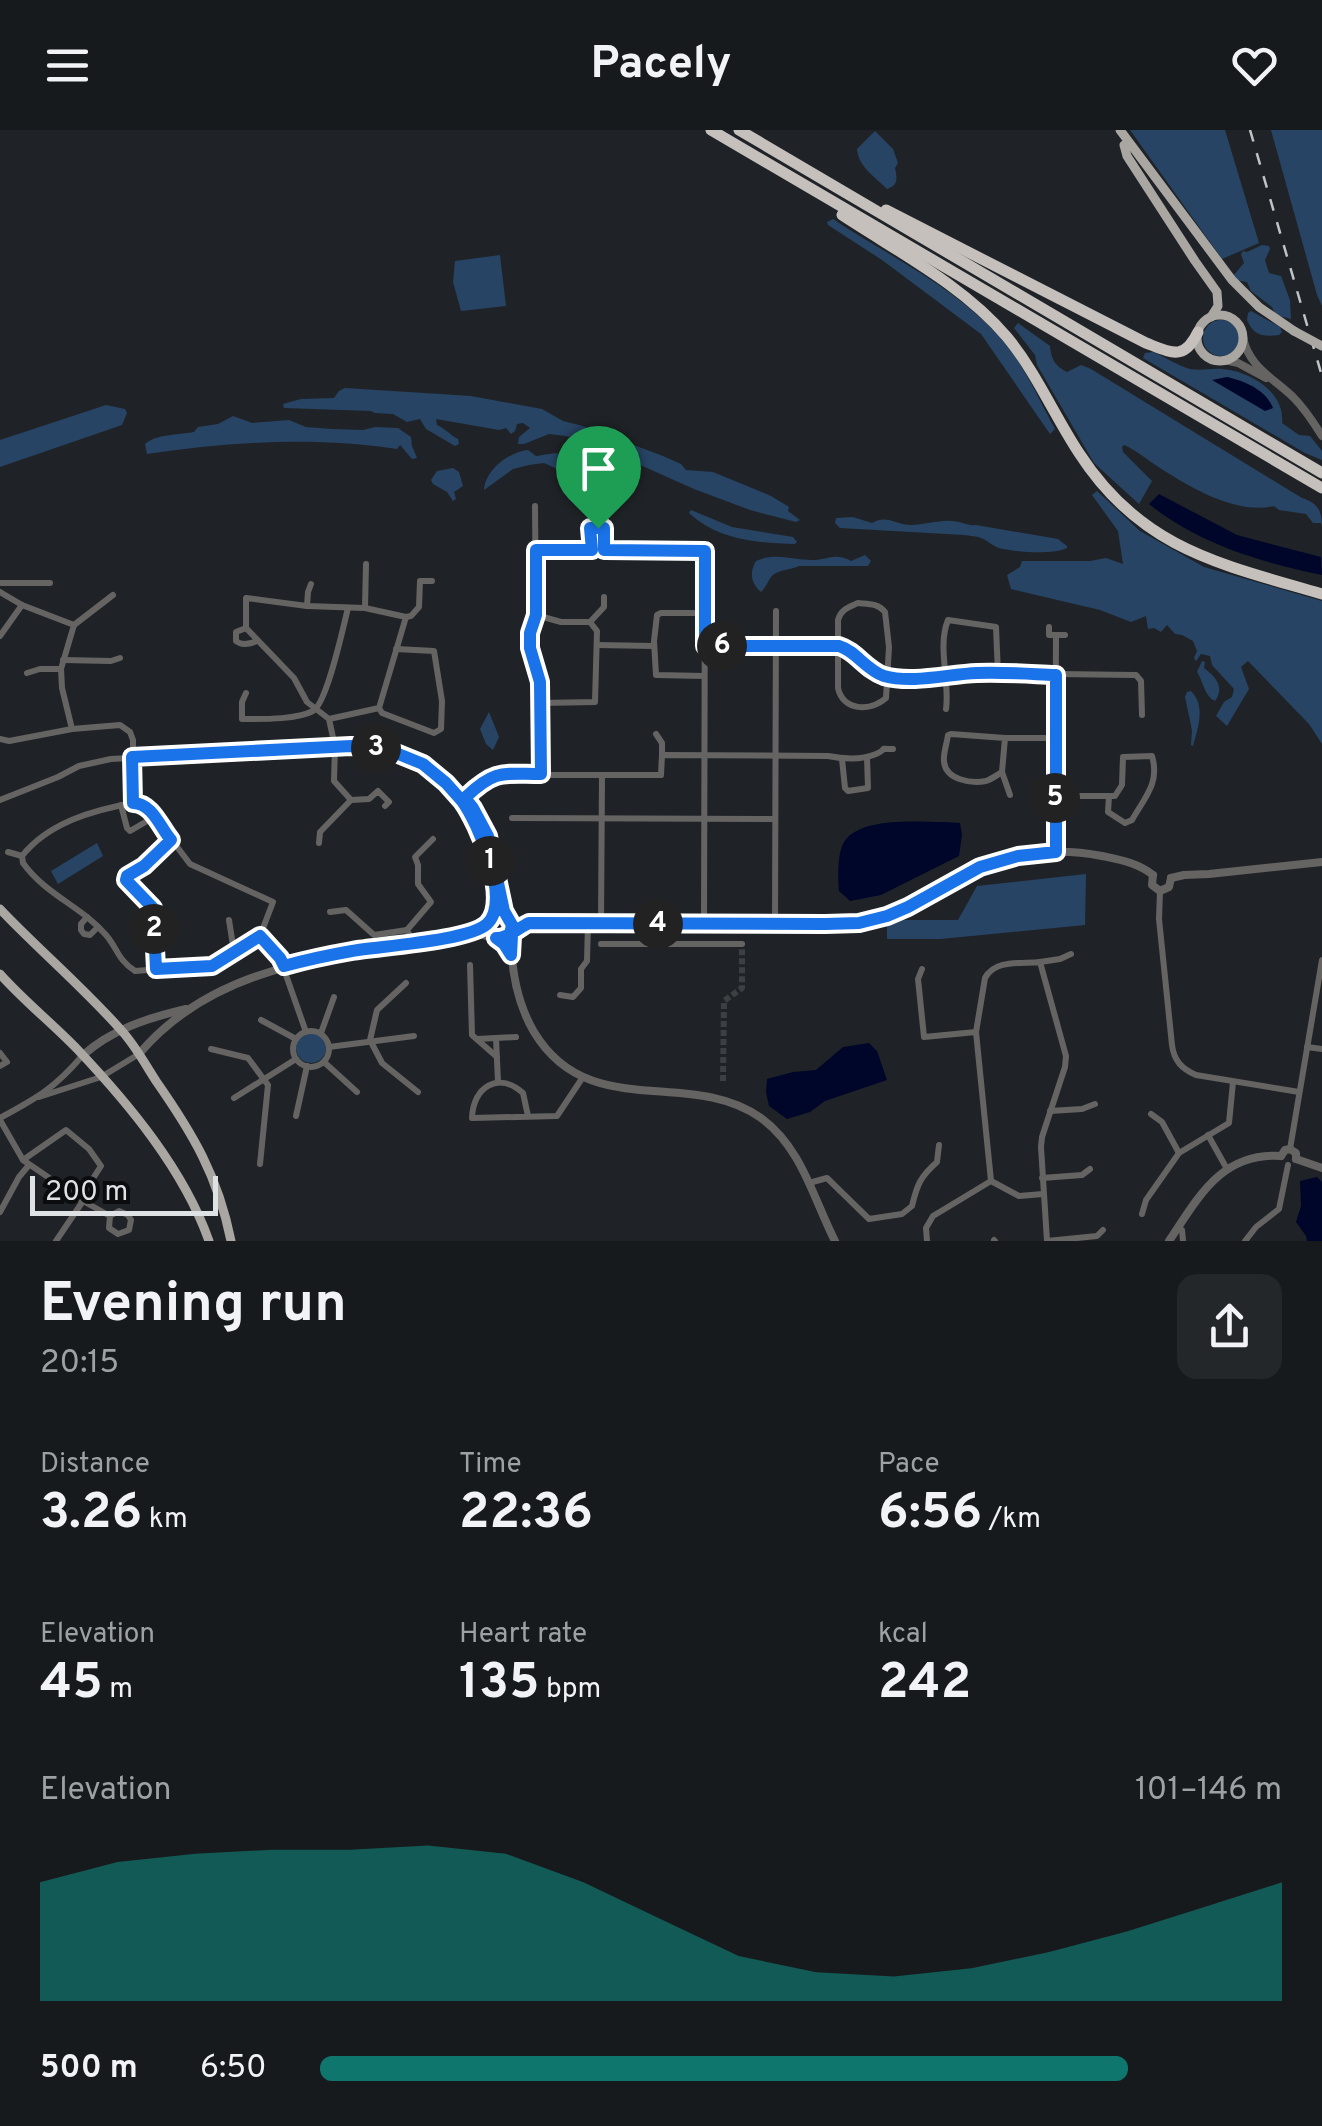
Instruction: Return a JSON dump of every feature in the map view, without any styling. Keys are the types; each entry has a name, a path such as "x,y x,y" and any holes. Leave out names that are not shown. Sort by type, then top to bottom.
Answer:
{"highway":[{"path":"711,130 1322,488"},
{"path":"738,130 1322,473"},
{"path":"825,198 834,210 944,282 987,316 1022,356 1093,474 1147,526 1215,563 1322,594"},
{"path":"862,203 876,204 1146,343 1182,352 1198,332"}],"main road":[{"path":"1117,130 1127,156 1217,292 1218,306 1211,317"},
{"path":"1117,130 1244,294 1275,319 1322,346"},
{"path":"1124,145 1205,244"},
{"path":"1211,317 1233,319 1242,332 1242,346 1225,360 1216,360 1198,346 1198,332 1211,317"},
{"path":"0,910 120,1028 139,1054 200,1150 231,1241"},
{"path":"0,974 82,1056 163,1153 209,1241"}],"street":[{"path":"1242,337 1252,362 1299,403 1322,436"},
{"path":"1225,360 1279,384"},
{"path":"535,506 536,615 530,648 540,682 541,774"},
{"path":"598,509 598,528"},
{"path":"592,550 590,528 604,528 604,550"},
{"path":"536,550 705,551 704,924"},
{"path":"365,608 366,564"},
{"path":"246,598 365,608 406,617 418,607 420,581 432,581"},
{"path":"0,583 50,582"},
{"path":"12,583 4,594 74,625"},
{"path":"307,606 312,584"},
{"path":"246,586 246,628 294,678 307,702 329,720 335,746 334,781 351,800"},
{"path":"72,729 62,688 62,664 74,625 113,595"},
{"path":"536,615 562,622 590,622 604,607 604,597"},
{"path":"858,603 881,607 885,612 890,647 888,677 886,698 879,704 851,706 840,696 838,620 845,608 858,603"},
{"path":"0,636 22,605"},
{"path":"246,693 242,718 281,718 317,710 348,608"},
{"path":"775,924 776,611"},
{"path":"705,613 657,616 654,646 656,676 705,676"},
{"path":"396,648 434,652 442,701 441,728 434,733 382,713 379,708 396,648 406,617"},
{"path":"946,709 945,624 951,619 996,627 998,674"},
{"path":"541,703 595,702 597,632 590,622"},
{"path":"1049,626 1048,635 1060,635 1056,675 1056,852"},
{"path":"246,628 236,632 236,642 250,644 257,640"},
{"path":"597,646 654,646"},
{"path":"705,646 839,646 888,677 978,673 1136,675 1142,681 1142,716"},
{"path":"27,673 62,664 120,658"},
{"path":"329,720 379,708"},
{"path":"0,739 9,741 120,724 132,736 133,803"},
{"path":"464,800 485,779 496,776 662,775 662,743 656,734"},
{"path":"1002,770 985,782 953,777 944,760 948,736 1055,738"},
{"path":"1005,738 1002,770 1010,795"},
{"path":"0,800 79,766 132,757 335,746 380,748 423,764 473,808 488,836 512,925 511,955 522,1004 532,1027 553,1056 583,1077 614,1088 711,1097 760,1118 794,1153 835,1241"},
{"path":"662,756 842,758 893,748"},
{"path":"842,758 848,790 868,788 866,756"},
{"path":"1055,796 1109,796 1115,796 1122,785 1124,757 1152,756 1154,782 1132,820 1125,823 1108,812 1109,796"},
{"path":"601,924 602,775"},
{"path":"318,843 320,832 351,800 369,799 378,790 390,802 385,806"},
{"path":"464,800 488,856 495,892 489,930 511,955"},
{"path":"141,803 190,864 273,902 260,936 212,966 131,969 115,952 109,938 74,905 57,898 26,868 22,856 47,833 74,819 141,803"},
{"path":"121,806 130,831 154,817"},
{"path":"512,818 775,819"},
{"path":"330,912 346,910 374,935 408,930 431,902 418,884 415,860 432,839"},
{"path":"156,969 153,908 126,880 171,840"},
{"path":"8,852 22,856"},
{"path":"110,1216 26,1163 0,1119 40,1097 97,1043 120,1028 190,1008 284,966 470,932 500,914 529,923 842,924 872,920 908,907 980,867 1018,856 1056,852 1094,854 1162,874 1208,874 1322,862"},
{"path":"1160,891 1168,888 1162,874"},
{"path":"1160,891 1152,885 1162,874"},
{"path":"1160,891 1159,919 1174,1055 1181,1066 1196,1076 1300,1092"},
{"path":"87,917 81,924 84,934 90,935 98,928"},
{"path":"228,920 234,952"},
{"path":"470,932 504,938 529,923"},
{"path":"560,995 574,997 581,988 581,969 588,961 588,923"},
{"path":"601,944 742,945 742,924"},
{"path":"408,930 413,942"},
{"path":"260,936 284,966 306,1032"},
{"path":"991,1181 976,1032 985,978 997,966 1060,960 1072,954"},
{"path":"1290,1149 1322,960"},
{"path":"1040,962 1066,1056 1042,1138 1047,1241 1097,1236 1102,1230"},
{"path":"470,965 474,1037 497,1058"},
{"path":"922,968 918,979 924,1037 976,1032"},
{"path":"406,983 377,1010 370,1040 382,1063 418,1092"},
{"path":"321,1033 334,998"},
{"path":"40,1097 101,1077 139,1054 160,1031 190,1008"},
{"path":"261,1020 296,1039"},
{"path":"306,1032 321,1033 329,1047 324,1062 307,1066 296,1059 296,1039 306,1032"},
{"path":"329,1047 414,1036"},
{"path":"474,1037 516,1038"},
{"path":"496,1038 498,1082"},
{"path":"1308,1047 1322,1049"},
{"path":"211,1049 248,1058 268,1085 260,1164"},
{"path":"0,1054 7,1062 0,1066"},
{"path":"234,1098 296,1059"},
{"path":"324,1062 357,1092"},
{"path":"296,1116 307,1066"},
{"path":"528,1116 523,1093 515,1086 498,1082 476,1098 472,1118 557,1116 583,1077"},
{"path":"1142,1214 1146,1200 1179,1153 1229,1124 1233,1082"},
{"path":"1050,1111 1095,1104"},
{"path":"1150,1114 1162,1122 1179,1153"},
{"path":"0,1212 26,1163 66,1130 89,1149 101,1166 56,1241"},
{"path":"1208,1135 1227,1169"},
{"path":"809,1182 826,1178 868,1219 902,1214 912,1206 916,1186 937,1162 939,1145"},
{"path":"1170,1241 1206,1187 1227,1169 1248,1160 1281,1156 1290,1149"},
{"path":"1245,1241 1279,1209 1296,1153 1290,1149"},
{"path":"1281,1156 1282,1161 1322,1168"},
{"path":"1042,1178 1082,1176 1090,1169"},
{"path":"991,1181 1019,1196 1043,1194"},
{"path":"926,1241 926,1228 933,1216 991,1181"},
{"path":"1178,1228 1182,1230 1183,1241"}],"shaded area":[{"path":"1130,130 1225,130 1259,243 1222,259"},
{"path":"1271,130 1322,130 1322,306 1317,295"},
{"path":"875,131 893,149 898,163 895,183 887,189 858,155 857,149"},
{"path":"833,219 923,274 986,323 1019,362 1055,429 1050,434 981,334 828,225"},
{"path":"1262,245 1270,249 1265,260 1269,273 1281,276 1290,300 1291,319 1276,315 1247,282 1233,276 1244,263 1243,251"},
{"path":"500,255 506,306 461,311 453,282 455,261"},
{"path":"1251,311 1280,327 1282,332 1268,336 1256,332 1247,320"},
{"path":"1221,320 1234,325 1239,338 1234,351 1221,356 1208,351 1203,338 1208,325"},
{"path":"1018,323 1050,346 1054,362 1063,370 1081,365 1091,369 1312,502 1320,512 1322,527 1306,514 1274,506 1244,506 1213,497 1124,445 1123,452 1152,481 1139,504 1094,463 1037,365 1035,355 1014,328"},
{"path":"1153,352 1190,369 1223,369 1255,379 1278,402 1282,423 1299,435 1310,436 1322,451 1322,460 1143,358 1145,353"},
{"path":"1227,377 1254,387 1273,408 1265,411 1212,380"},
{"path":"345,388 471,396 542,409 563,421 663,456 686,470 713,472 771,496 789,507 788,511 800,520 750,510 566,436 549,434 518,444 519,437 530,428 523,423 517,424 511,434 506,428 436,419 437,425 458,439 455,446 426,429 420,419 407,422 393,414 371,411 284,408 283,404 301,399 334,398"},
{"path":"106,405 125,409 122,425 0,467 0,440"},
{"path":"233,416 252,423 289,420 306,427 332,429 398,428 411,437 417,458 412,459 400,445 397,449 303,442 209,446 147,454 145,444 155,438 194,432 198,427 218,424"},
{"path":"528,450 536,456 556,453 606,474 604,479 575,470 566,473 544,463 513,469 484,490 488,476 499,464"},
{"path":"453,468 459,472 463,486 454,492 453,501 431,480 437,471"},
{"path":"1097,491 1140,531 1204,567 1322,601 1322,744 1309,724 1248,661 1241,667 1249,689 1227,726 1216,716 1234,689 1212,665 1210,656 1201,654 1196,661 1193,641 1175,634 1167,625 1161,632 1148,629 1146,616 1131,622 1100,610 1011,589 1007,575 1020,567 1022,561 1106,558 1123,564 1118,531 1092,495"},
{"path":"1159,494 1237,535 1321,557 1322,575 1209,541 1149,504"},
{"path":"691,510 732,527 793,537 797,542 767,543 739,538 700,522 689,513"},
{"path":"853,517 872,523 887,520 911,525 955,521 1058,539 1067,548 1018,551 1000,548 975,536 840,528 835,523 836,518"},
{"path":"865,555 871,561 868,566 799,566 779,572 761,592 752,578 756,561 763,558 836,557 851,561"},
{"path":"1202,661 1218,683 1215,701 1197,672"},
{"path":"1191,691 1200,710 1193,746 1185,697"},
{"path":"489,712 499,737 493,750 480,729"},
{"path":"891,822 960,823 959,856 881,895 850,901 839,891 840,853 852,834"},
{"path":"97,843 103,856 58,884 51,871"},
{"path":"1086,874 1085,925 940,939 887,939 887,920 958,920 977,886"},
{"path":"311,1033 321,1038 326,1048 321,1058 311,1063 301,1058 296,1048 301,1038"},
{"path":"869,1043 877,1051 887,1080 787,1119 769,1106 767,1079 816,1070 843,1047"},
{"path":"1317,1177 1322,1182 1322,1241 1307,1241 1296,1222 1301,1206 1300,1181"}],"tunnel":[{"path":"723,1081 724,1001 742,988 742,947"}],"railway":[{"path":"1250,130 1322,376"}],"route":[{"path":"598,528 590,528 592,550 536,550 536,615 530,648 540,682 541,774 485,779 467,796 465,798 462,801 482,836 493,878 495,898 489,922 458,936 352,951 284,966 260,936 212,966 156,969 153,908 126,880 171,840 147,807 133,803 132,757 351,746 388,750 423,764 462,801 465,798 488,836 504,911 512,925 512,930 510,934 511,955 496,938 504,938 510,933 516,931 521,926 529,923 859,923 908,907 980,867 1007,858 1056,852 1056,675 888,677 839,646 705,646 705,551 604,550 604,528 598,528"}]}
